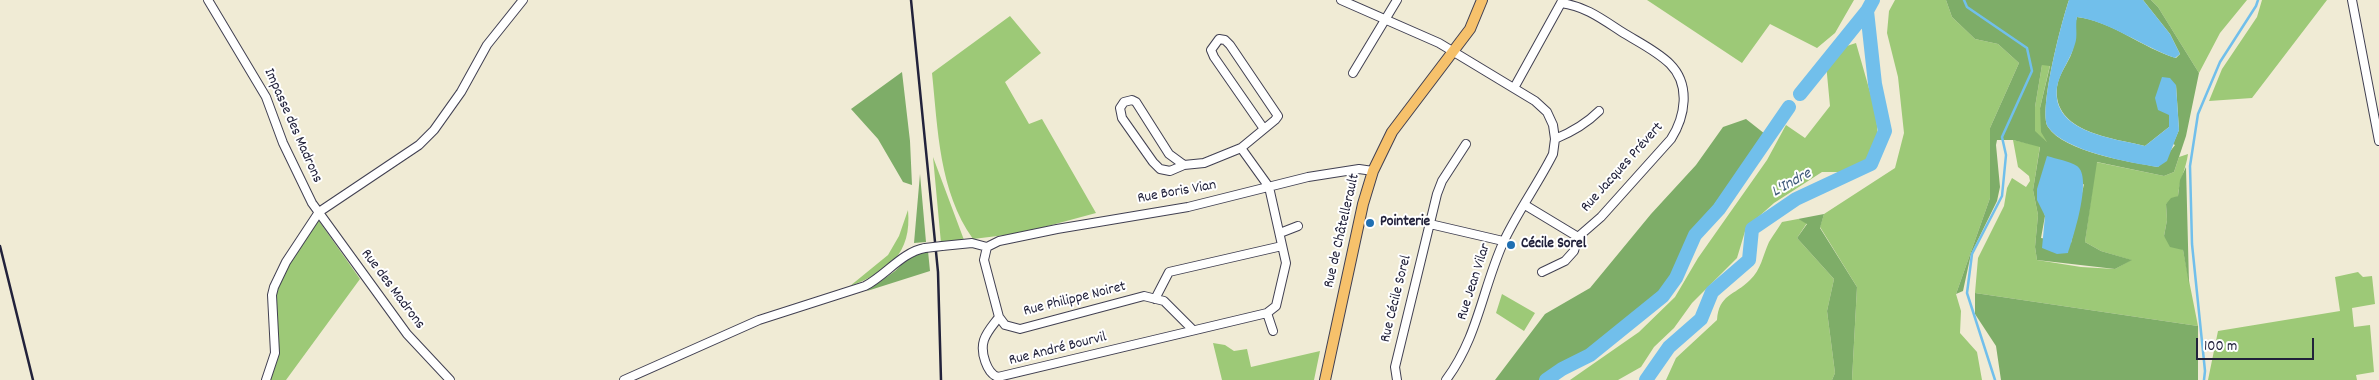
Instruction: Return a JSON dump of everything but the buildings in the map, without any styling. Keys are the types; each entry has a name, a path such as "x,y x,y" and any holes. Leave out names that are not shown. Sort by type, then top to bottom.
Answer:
{"main road":[{"name":"Rue de Châtellerault","path":"1325,380 1361,209 1373,171 1392,132 1470,29 1482,0"}],"street":[{"name":"Impasse des Madrons","path":"208,0 258,81 303,185 318,212"},
{"path":"266,380 275,353 272,295 274,287 286,262 318,212 419,145 434,130 452,106 488,45 523,0"},
{"path":"1342,0 1454,52 1535,101 1546,112 1555,139 1591,120 1599,111"},
{"path":"1353,73 1397,0"},
{"path":"2352,0 2379,141"},
{"name":"Rue Jacques Prévert","path":"1514,88 1560,2 1585,8 1661,57 1671,65 1678,76 1683,99 1684,112 1679,126 1670,139 1601,217 1578,236 1574,252 1565,261 1542,272"},
{"path":"1184,165 1170,154 1136,102 1132,100 1124,102 1120,108 1122,118 1153,162 1160,169 1170,171 1184,165 1204,163 1241,148 1264,129 1278,116 1230,45 1225,40 1219,39 1211,50 1214,57 1264,129"},
{"name":"Rue Jean Vilar","path":"1446,380 1457,366 1475,328 1504,241 1553,154 1555,139"},
{"name":"Rue Cécile Sorel","path":"1398,380 1395,367 1442,181 1466,144"},
{"path":"1241,148 1268,187 1286,263 1276,306 1268,313 1272,330"},
{"name":"Rue Boris Vian","path":"986,246 1000,241 1057,229 1188,207 1268,187 1359,168 1373,171"},
{"path":"1525,205 1578,236"},
{"name":"Rue des Madrons","path":"318,212 407,334 450,380"},
{"path":"1430,224 1504,241"},
{"path":"1280,233 1298,226"},
{"path":"624,380 759,320 865,286 878,280 911,252 925,248 972,243 986,246 984,260 999,317"},
{"path":"1193,330 1164,301 1155,299 1169,272 1282,246"},
{"name":"Rue Philippe Noiret","path":"999,317 1006,325 1020,329 1144,296 1155,299"},
{"name":"Rue André Bourvil","path":"999,317 987,333 982,346 989,371 992,376 998,377 1268,313"}],"green space":[{"path":"1647,0 1854,0 1835,33 1817,48 1770,24 1742,63"},
{"path":"1895,0 1946,0 1952,17 1975,39 1998,44 2019,63 1990,128 1990,198 1956,294 1961,311 1960,333 1977,352 1982,380 1852,380 1857,287 1820,227 1824,214 1895,168 1904,133 1898,77 1887,33 1889,11"},
{"path":"1946,0 2069,0 2061,26 2048,85 2046,118 2048,127 2056,136 2082,149 2115,159 2158,167 2175,145 2173,144 2179,130 2176,85 2169,115 2169,127 2145,146 2102,136 2074,124 2064,114 2058,102 2057,87 2072,52 2077,17 2090,19 2115,29 2163,54 2176,58 2180,54 2170,34 2143,0 2151,0 2158,7 2199,73 2186,136 2174,172 2164,176 2097,162 2085,242 2101,251 2132,260 2115,269 2037,260 2035,247 2038,215 2033,190 2040,147 2013,140 1997,140 2000,187 1997,201 1971,254 1963,291 1956,294 1990,198 1990,128 2019,63 1998,44 1975,39 1952,17","holes":["2042,65 2050,66 2040,108 2041,132 2047,142 2035,131 2035,107","2084,184 2071,243 2041,238 2045,216 2043,208"]},
{"path":"2151,0 2247,0 2220,33 2199,73 2158,7"},
{"path":"2262,0 2327,0 2252,98 2209,101 2222,69 2257,17"},
{"path":"1010,16 1041,53 1005,82 1029,124 1042,119 1096,213 1022,233 973,239 953,201 947,180 939,138 932,73"},
{"path":"1856,43 1876,113 1878,138 1868,159 1840,172 1822,172 1774,203 1746,228 1737,258 1692,303 1674,328 1654,347 1641,367 1618,380 1570,380 1639,332 1675,297 1698,258 1767,160 1786,125 1805,138 1830,106 1825,53"},
{"path":"2042,65 2050,65 2040,108 2048,143 2035,132 2035,107"},
{"path":"902,72 910,141 912,185 903,182 878,139 851,109"},
{"path":"1746,119 1765,134 1693,234 1672,276 1660,292 1633,316 1578,356 1540,380 1495,380 1545,314 1590,288 1651,214 1696,165 1723,127"},
{"path":"2013,140 2040,146 2033,190 2038,215 2035,247 2037,260 2081,267 2115,269 2131,260 2101,251 2085,242 2096,162 2164,176 2174,172 2179,157 2188,154 2178,196 2166,204 2167,220 2164,236 2183,250 2198,326 1975,293 1978,258 2004,206 2007,188 2012,178 2026,187 2030,181 2029,176 2018,167"},
{"path":"933,157 964,240 941,243"},
{"path":"2186,167 2189,284 2183,250 2170,247 2164,236 2167,220 2166,204 2171,198 2178,196 2180,180"},
{"path":"920,174 926,242 914,243"},
{"path":"908,210 906,238 895,259 876,274 850,286 888,255 899,236"},
{"path":"1824,214 1820,228 1857,287 1852,380 1832,380 1835,373 1827,311 1834,279 1797,238 1807,224 1798,219"},
{"path":"1798,219 1807,223 1797,238 1834,279 1827,311 1835,373 1832,380 1666,380 1676,358 1717,320 1718,311 1724,300 1754,276 1769,242 1782,222"},
{"path":"319,221 360,279 286,380 269,380 276,359 275,304 281,274 314,222"},
{"path":"928,251 930,271 867,291 895,271 910,256"},
{"path":"2358,272 2363,277 2372,276 2375,304 2352,308 2354,327 2370,325 2374,372 2356,375 2357,380 2208,380 2218,331 2340,311 2335,277"},
{"path":"1975,293 2198,326 2198,380 2001,380 1996,346 1975,314"},
{"path":"1502,294 1535,313 1524,331 1496,313"},
{"path":"1213,343 1225,345 1234,351 1247,349 1251,367 1320,351 1314,380 1222,380"}],"water":[{"path":"2069,0 2143,0 2170,34 2180,54 2175,58 2113,29 2089,19 2077,17 2075,44 2057,87 2058,102 2064,115 2074,124 2102,136 2145,146 2169,127 2169,115 2158,110 2155,98 2162,77 2170,78 2176,85 2179,130 2167,161 2158,167 2116,159 2083,149 2068,143 2048,127 2046,103 2048,85 2061,26"},
{"path":"2047,156 2074,164 2081,172 2083,194 2068,253 2057,254 2042,248 2045,216 2037,200 2037,189"}],"waterway":[{"name":"L'Indre","path":"1646,380 1669,347 1701,319 1712,292 1749,260 1752,229 1796,199 1871,164 1885,131 1875,84 1867,11 1873,0"},
{"path":"1964,0 1967,7 2027,48 2032,71 2002,137 2006,155 2002,196 1972,254 1967,293 1995,380"},
{"path":"2204,380 2205,371 2192,244 2190,166 2198,114 2220,62 2258,0"},
{"path":"1800,94 1867,11"},
{"path":"1546,380 1562,369 1590,355 1663,296 1676,278 1695,235 1719,209 1789,107"}],"railway":[{"path":"911,0 938,272 941,380"},
{"path":"0,246 33,380"}],"place":[{"name":"Pointerie","path":"1370,223"},
{"name":"Cécile Sorel","path":"1511,245"}]}
